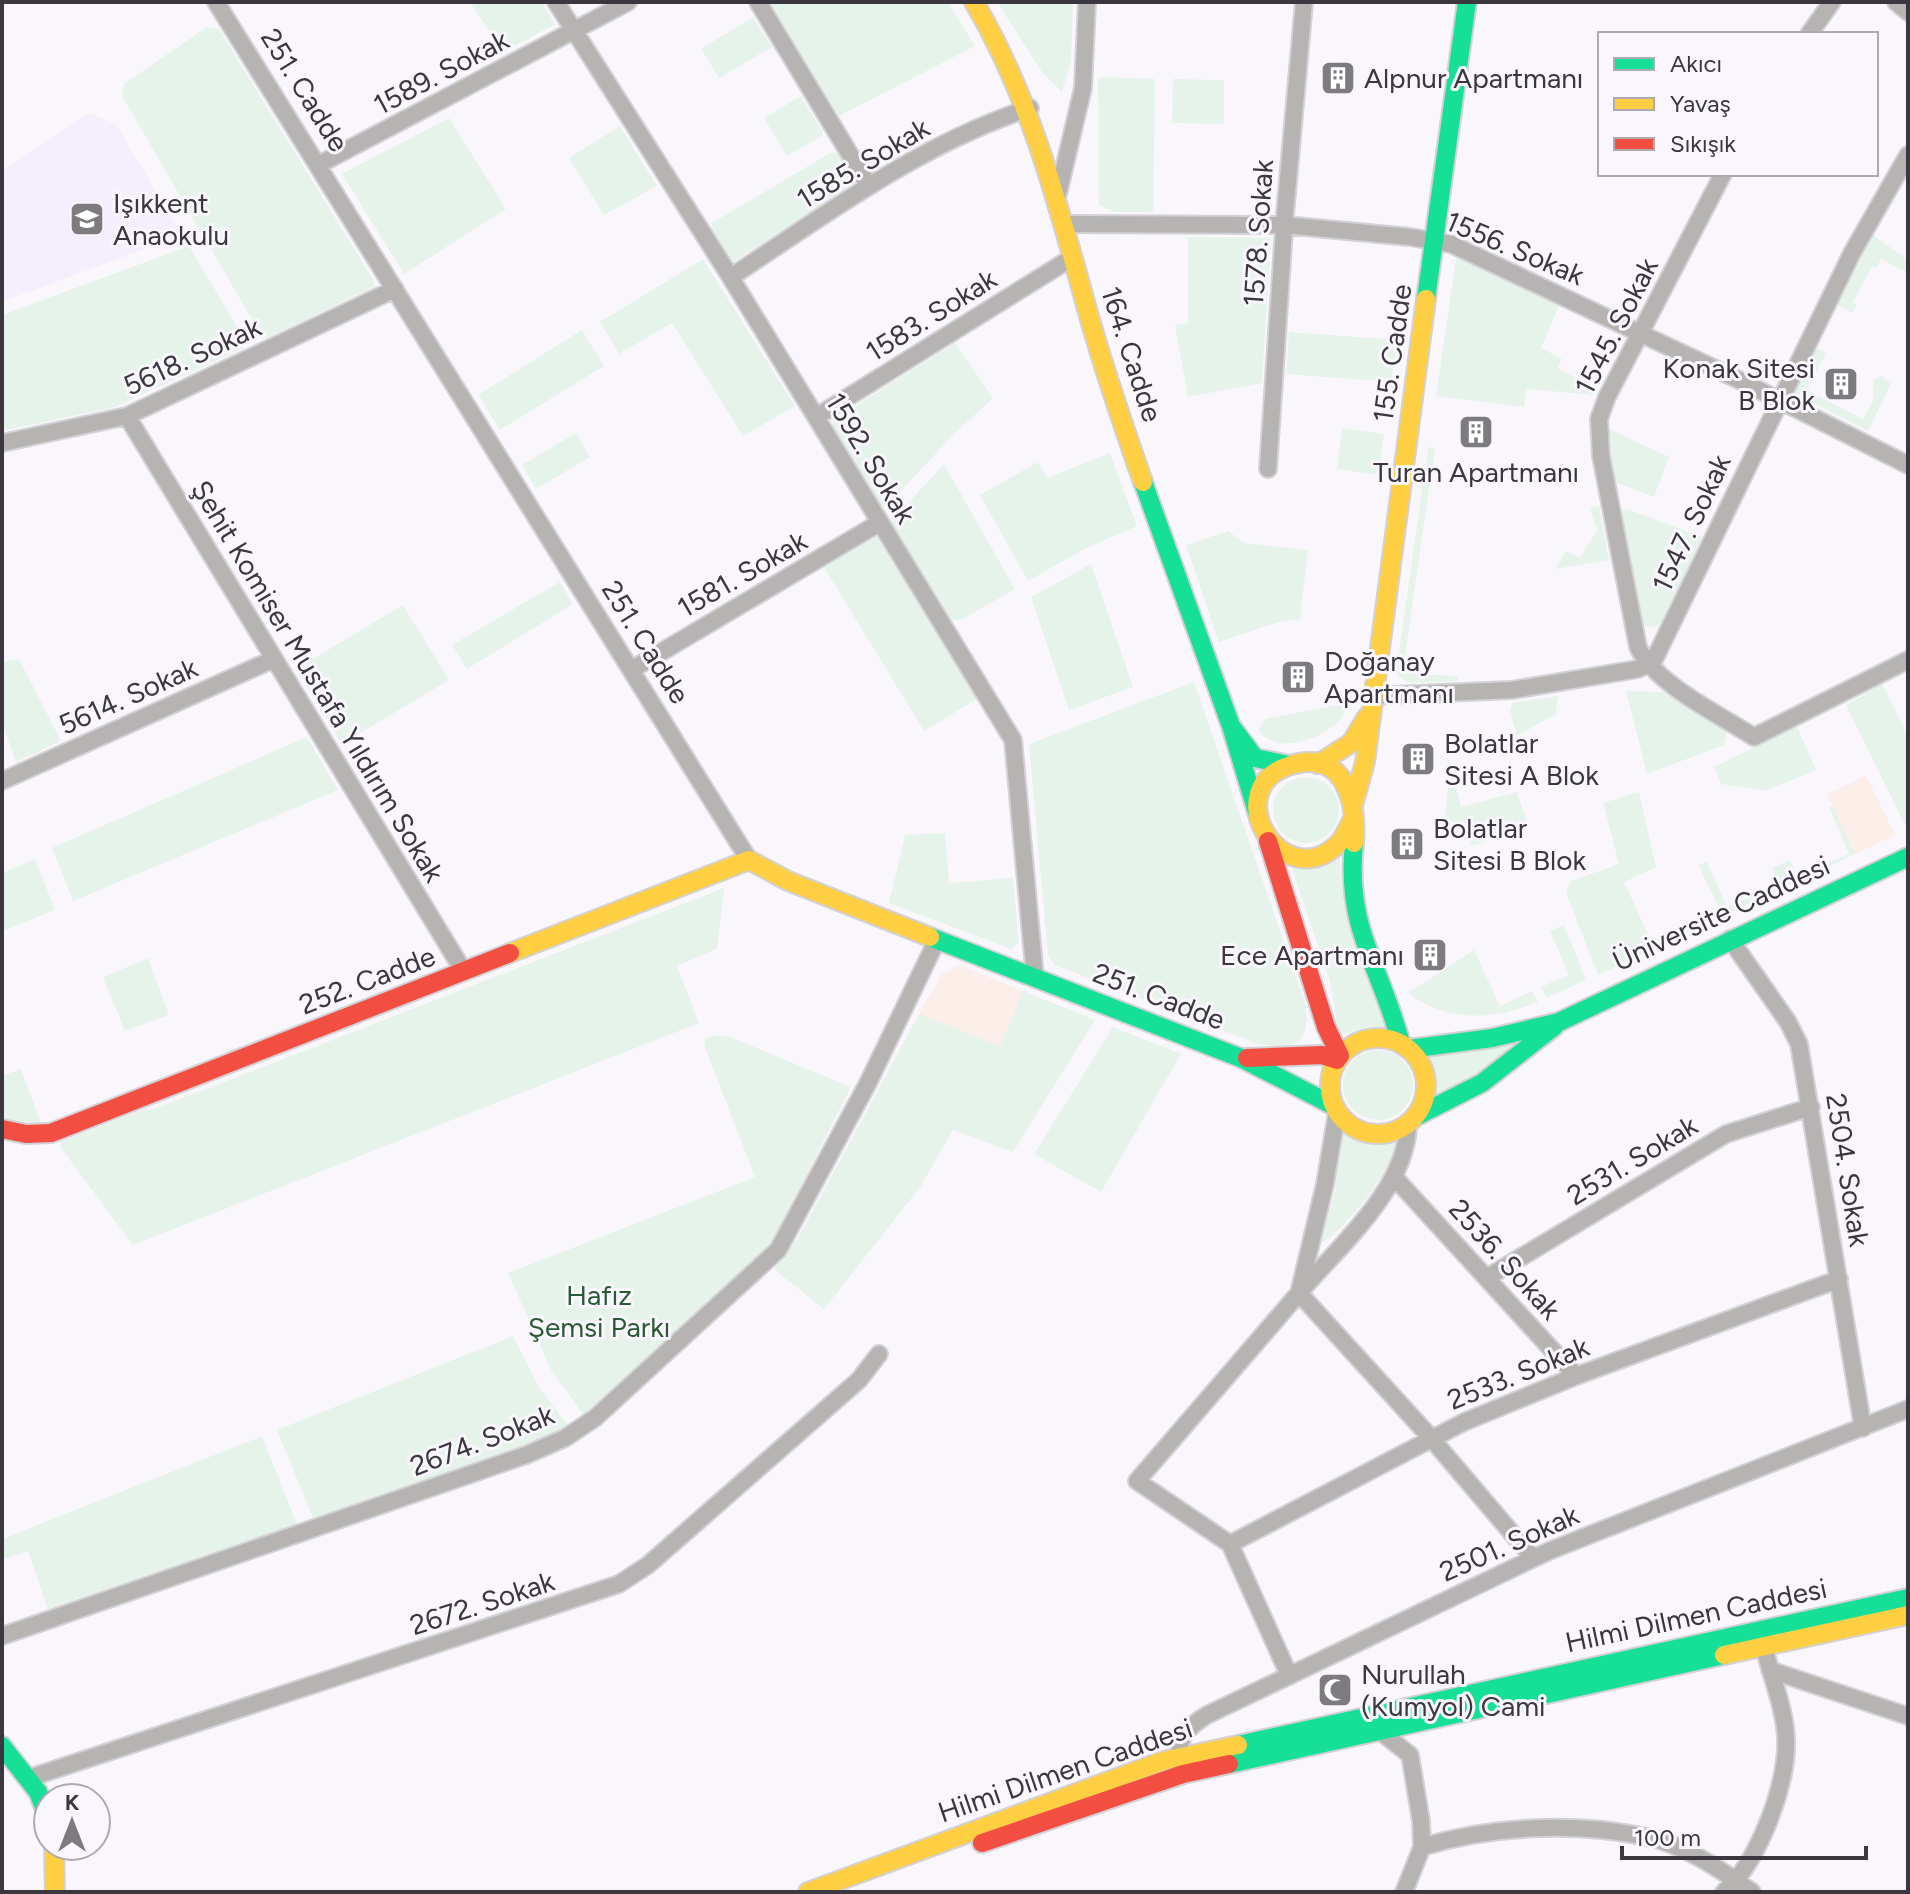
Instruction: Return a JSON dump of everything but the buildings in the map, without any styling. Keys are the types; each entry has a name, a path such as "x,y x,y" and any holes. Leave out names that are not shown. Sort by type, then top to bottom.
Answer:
{"street":[{"name":"251. Cadde","path":"216,2 320,164 749,860 788,881 1241,1058 1335,1109"},
{"name":"1592. Sokak","path":"556,2 731,277 1013,740 1035,978"},
{"name":"1589. Sokak","path":"320,164 628,2"},
{"path":"758,2 869,186"},
{"name":"164. Cadde","path":"974,2 1008,58 1030,108 1104,365 1231,726 1257,812"},
{"path":"1057,195 1083,88 1087,2"},
{"name":"1578. Sokak","path":"1268,469 1284,225 1304,2"},
{"name":"155. Cadde","path":"1353,812 1365,762 1370,704 1467,2"},
{"path":"1810,32 1832,2"},
{"path":"1896,2 1908,12"},
{"name":"1585. Sokak","path":"731,277 869,186 961,136 1030,108"},
{"name":"1547. Sokak","path":"1649,665 1660,650 1779,399 1869,219 1905,165"},
{"name":"1545. Sokak","path":"1649,665 1638,647 1629,618 1598,430 1607,397 1722,176"},
{"name":"1556. Sokak","path":"1065,224 1284,225 1436,240 1479,255 1779,399 1908,465"},
{"name":"1583. Sokak","path":"816,417 1073,257"},
{"name":"5618. Sokak","path":"2,443 127,416 395,289"},
{"name":"Şehit Komiser Mustafa Yıldırım Sokak","path":"127,416 464,972"},
{"name":"1581. Sokak","path":"631,670 879,523"},
{"name":"5614. Sokak","path":"2,781 274,659"},
{"path":"1370,704 1512,690 1649,665 1754,737 1908,660"},
{"name":"155. Cadde","path":"1318,764 1351,743 1370,704"},
{"name":"164. Cadde","path":"1231,726 1255,758 1270,764 1289,765"},
{"path":"1289,1675 1230,1544 1137,1481 1395,1178 1406,1151 1411,1120 1425,1096 1424,1070 1405,1047 1367,955 1354,912 1350,870 1353,812 1342,779 1318,764 1289,765 1266,782 1257,812 1314,978 1326,1027 1339,1058"},
{"path":"1268,841 1280,852 1310,859 1339,846 1353,812"},
{"name":"Üniversite Caddesi","path":"1405,1047 1492,1038 1559,1022 1908,857"},
{"name":"252. Cadde","path":"2,1129 34,1135 51,1133 749,860"},
{"name":"2504. Sokak","path":"1730,939 1794,1033 1811,1107 1863,1428"},
{"name":"2674. Sokak","path":"2,1636 526,1455 583,1427 778,1250 868,1083 937,940"},
{"name":"Üniversite Caddesi","path":"1411,1120 1482,1083 1559,1022"},
{"path":"1299,1293 1335,1109 1329,1085 1339,1058 1353,1045 1372,1038 1405,1047"},
{"name":"251. Cadde","path":"1241,1058 1322,1055 1339,1058"},
{"name":"2531. Sokak","path":"1488,1277 1726,1134 1811,1107"},
{"path":"1335,1109 1359,1131 1373,1135 1387,1134 1411,1120"},
{"name":"2536. Sokak","path":"1395,1178 1576,1376"},
{"name":"2533. Sokak","path":"1230,1544 1431,1438 1576,1376 1839,1279"},
{"path":"1299,1293 1431,1438 1533,1558"},
{"name":"2672. Sokak","path":"29,1778 619,1584 648,1565 859,1380 879,1354"},
{"name":"2501. Sokak","path":"1181,1766 1180,1740 1191,1725 1289,1675 1533,1558 1908,1409"},
{"name":"Hilmi Dilmen Caddesi","path":"852,1892 1108,1798 1181,1766 1908,1598"},
{"name":"Hilmi Dilmen Caddesi","path":"808,1892 1119,1775 1380,1731 1908,1615"},
{"path":"1730,1886 1774,1813 1786,1739 1764,1647"},
{"path":"1770,1670 1908,1716"},
{"path":"1380,1731 1410,1755 1421,1821 1422,1847 1404,1892"},
{"path":"2,1746 32,1784"},
{"path":"1422,1847 1484,1832 1570,1829 1644,1836 1715,1865 1730,1886 1752,1892"},
{"path":"54,1862 55,1892"}],"shaded area":[{"name":"Işıkkent Anaokulu","path":"89,113 116,124 182,235 2,302 2,170"},
{"path":"1866,775 1895,835 1855,854 1827,794"},
{"path":"959,965 1023,991 1000,1046 919,1014 942,974"}],"green space":[{"path":"470,2 541,2 555,24 503,52"},
{"path":"770,2 948,2 975,46 839,116"},
{"path":"997,2 1073,2 1071,62 1062,92 1042,72"},
{"path":"753,17 772,47 719,78 701,49"},
{"path":"207,27 219,29 374,281 374,287 267,338 261,335 122,96 124,84"},
{"path":"1101,77 1155,79 1153,212 1114,212 1099,205 1098,80"},
{"path":"1173,79 1224,80 1224,124 1172,123"},
{"path":"801,96 822,136 787,156 764,118"},
{"path":"449,118 506,209 404,274 342,174"},
{"path":"620,126 657,186 604,215 569,158"},
{"path":"832,152 841,154 853,172 849,187 733,262 712,230 712,223"},
{"path":"1873,235 1908,260 1908,273 1881,259 1876,268 1872,267 1853,302 1857,305 1852,313 1837,305"},
{"path":"1188,237 1271,238 1262,383 1188,397 1175,325 1188,323"},
{"path":"189,246 245,340 244,348 115,407 2,431 2,315"},
{"path":"703,259 795,406 743,436 672,323 619,354 600,322"},
{"path":"1456,259 1465,260 1559,306 1541,348 1562,359 1558,368 1597,390 1594,395 1527,389 1524,407 1436,396"},
{"path":"582,330 604,366 500,430 478,395"},
{"path":"1289,332 1397,340 1391,382 1286,374"},
{"path":"955,343 993,398 953,435 886,507 879,507 833,427 833,420"},
{"path":"1816,348 1826,353 1807,390 1863,419 1873,401 1873,380 1882,376 1891,384 1868,431 1793,393"},
{"path":"1342,428 1384,434 1379,475 1337,469"},
{"path":"1609,429 1669,457 1654,497 1615,482"},
{"path":"576,433 590,457 536,489 522,465"},
{"path":"1428,447 1435,448 1403,669 1409,674 1458,676 1458,681 1409,683 1396,674"},
{"path":"1110,453 1137,526 1086,548 1028,581 980,495 1038,462 1047,478"},
{"path":"944,464 1015,589 961,620 952,620 891,522"},
{"path":"1599,506 1609,560 1555,569 1566,551 1580,558 1597,530 1590,508"},
{"path":"1627,509 1702,537 1662,622 1655,628 1642,625 1619,513"},
{"path":"1228,531 1244,543 1308,550 1300,619 1279,622 1219,642 1186,545"},
{"path":"876,536 977,699 924,731 824,567"},
{"path":"1091,564 1133,687 1069,710 1031,597"},
{"path":"560,582 573,604 467,669 452,645"},
{"path":"403,605 449,680 342,744 296,669"},
{"path":"19,659 61,741 16,762 2,723 2,662"},
{"path":"1194,682 1305,1003 1306,1028 1303,1036 1291,1044 1258,1044 1055,965 1048,956 1029,744"},
{"path":"1882,684 1908,736 1907,829 1846,705"},
{"path":"1626,691 1666,692 1727,733 1724,745 1647,774"},
{"path":"1558,696 1556,714 1517,736 1510,711 1512,703"},
{"path":"1342,704 1347,709 1341,719 1319,735 1305,740 1278,743 1267,739 1259,730 1265,719"},
{"path":"1797,727 1816,770 1766,791 1721,784 1714,767"},
{"path":"307,737 338,790 73,901 52,848"},
{"path":"1450,762 1461,807 1517,792 1529,828 1471,846 1465,823 1445,821"},
{"path":"1306,777 1329,787 1339,810 1329,833 1306,843 1283,833 1273,810 1283,787"},
{"path":"1639,792 1656,867 1624,882 1651,941 1710,915 1713,921 1598,975 1566,893 1571,881 1619,864 1603,803"},
{"path":"1833,806 1855,854 1723,916 1698,865 1707,862 1727,907 1779,884 1772,868 1790,860 1797,876 1849,854 1829,807"},
{"path":"945,833 949,883 1013,878 1019,943 1011,949 889,903 905,835"},
{"path":"1340,856 1348,924 1389,1027 1367,1027 1339,1035 1330,981 1292,869 1305,869"},
{"path":"35,859 55,910 2,931 2,873"},
{"path":"724,888 717,949 677,966 699,1023 133,1245 61,1148 60,1142 147,1108 149,1111"},
{"path":"1564,925 1586,980 1546,998 1541,987 1569,975 1550,931"},
{"path":"1474,950 1500,1006 1532,991 1538,1002 1505,1012 1471,1016 1439,1010 1408,993"},
{"path":"148,958 169,1015 125,1031 103,977"},
{"path":"1023,991 1095,1020 1013,1152 953,1130 921,1186 824,1309 774,1269 798,1238 919,1014 1000,1046"},
{"path":"1113,1027 1181,1054 1101,1192 1034,1154"},
{"name":"Hafız Şemsi Parkı","path":"717,1035 730,1037 851,1087 776,1235 760,1257 584,1415 551,1370 508,1273 755,1177 704,1045 706,1038"},
{"path":"1536,1037 1432,1100 1436,1082 1429,1054"},
{"path":"1378,1050 1397,1056 1407,1066 1413,1085 1407,1104 1397,1114 1378,1120 1359,1114 1349,1104 1343,1085 1349,1066 1359,1056"},
{"path":"21,1069 41,1123 2,1119 2,1076"},
{"path":"1343,1133 1371,1141 1398,1139 1387,1166 1367,1198 1331,1237 1320,1244 1335,1192"},
{"path":"513,1336 540,1389 568,1425 523,1446 313,1518 277,1430"},
{"path":"262,1436 297,1524 48,1609 28,1551 2,1560 2,1539"}],"traffic: fast":[{"path":"1426,299 1467,2"},
{"path":"1143,482 1231,726"},
{"path":"1257,812 1231,726 1255,758 1289,765"},
{"path":"1354,843 1353,873 1360,924 1401,1044"},
{"path":"1409,1049 1492,1038 1559,1022 1908,857"},
{"path":"930,937 1241,1058 1334,1106"},
{"path":"1415,1117 1482,1083 1555,1026"},
{"path":"1238,1745 1908,1598"},
{"path":"1229,1764 1724,1655"},
{"path":"2,1746 32,1784"}],"traffic: slow":[{"path":"974,2 1011,76 1041,151 1100,352 1143,482"},
{"path":"1353,805 1365,762 1426,299"},
{"path":"1318,764 1351,743 1367,717"},
{"path":"1353,819 1337,845 1316,857 1296,857 1278,848 1265,833 1258,814 1259,794 1269,777 1291,765 1309,762 1324,764 1344,783 1350,796 1353,812 1354,843"},
{"path":"510,953 749,860 788,881 930,937"},
{"path":"1378,1038 1396,1042 1412,1052 1422,1068 1426,1086 1422,1104 1412,1120 1396,1130 1378,1134 1360,1130 1344,1120 1334,1104 1330,1086 1334,1068 1344,1052 1360,1042 1378,1038"},
{"path":"1724,1655 1908,1615"},
{"path":"808,1892 1163,1761 1238,1745"},
{"path":"54,1862 55,1892"}],"traffic: jam":[{"path":"1268,841 1326,1027 1340,1056"},
{"path":"2,1129 26,1134 51,1133 510,953"},
{"path":"1247,1058 1322,1055 1337,1060"},
{"path":"982,1843 1183,1774 1229,1764"}],"place":[{"name":"Alpnur Apartmanı","path":"1338,78"},
{"name":"Işıkkent Anaokulu","path":"87,219"},
{"name":"Konak Sitesi B Blok","path":"1841,384"},
{"name":"Turan Apartmanı","path":"1476,432"},
{"name":"Doğanay Apartmanı","path":"1298,677"},
{"name":"Bolatlar Sitesi A Blok","path":"1418,759"},
{"name":"Bolatlar Sitesi B Blok","path":"1407,844"},
{"name":"Ece Apartmanı","path":"1430,955"},
{"name":"Nurullah (Kumyol) Cami","path":"1335,1690"}]}
